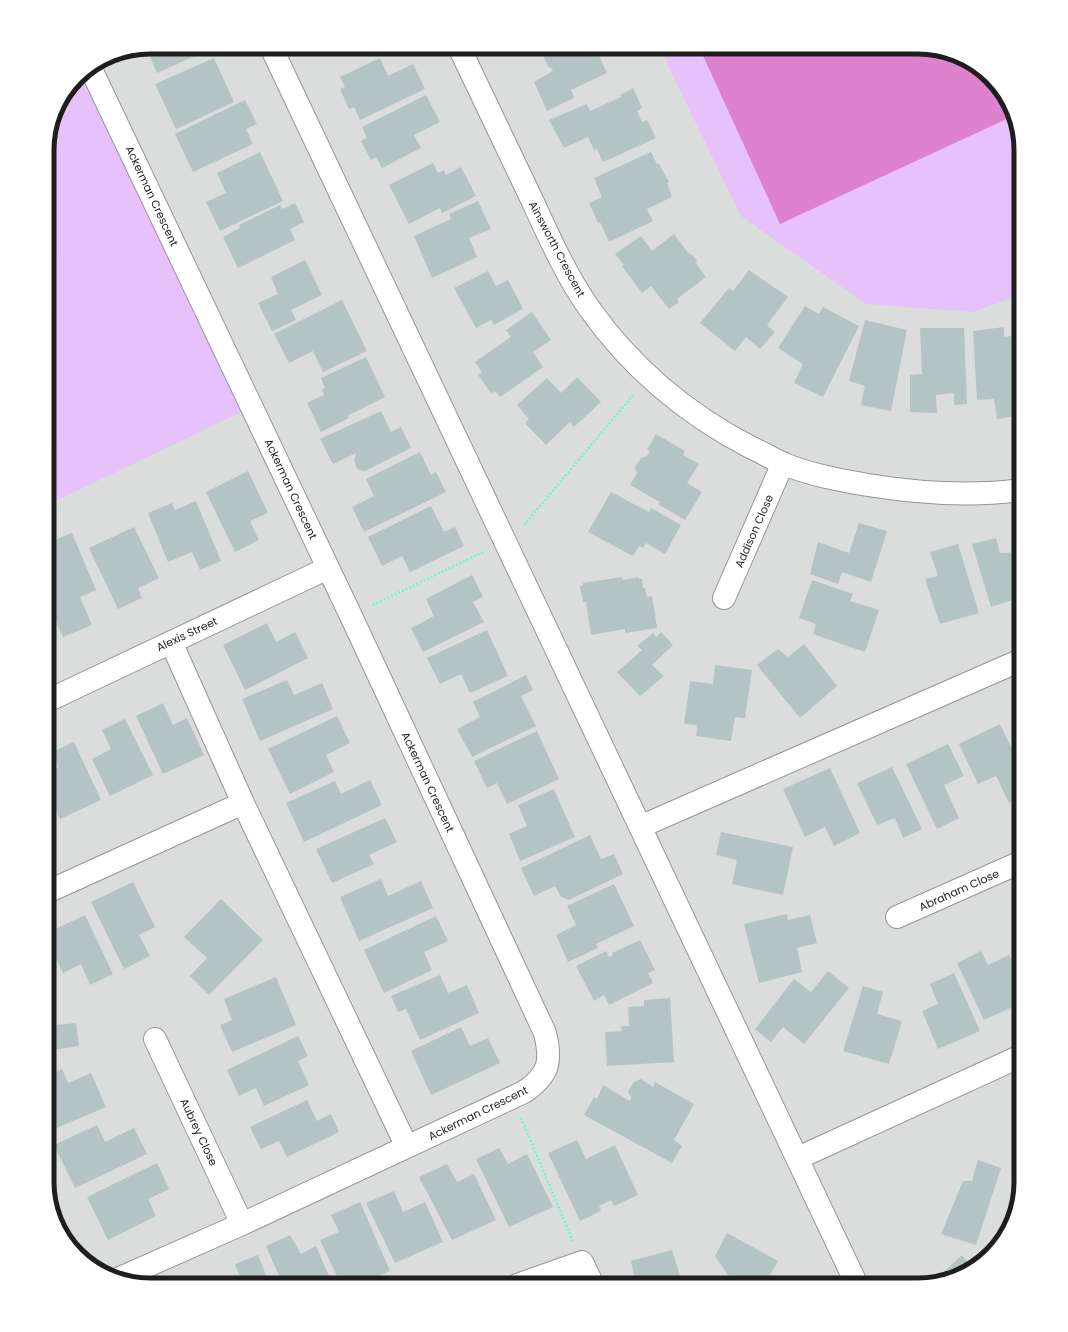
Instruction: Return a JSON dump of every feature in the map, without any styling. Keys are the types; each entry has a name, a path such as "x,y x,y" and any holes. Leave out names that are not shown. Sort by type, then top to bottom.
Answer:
{"street":[{"path":"274,54 385,292 642,826 854,1278"},
{"name":"Ainsworth Crescent","path":"462,54 552,243 574,284 588,307 604,328 649,378 671,397 696,415 744,444 783,463 811,473 838,480 897,490 939,493 1014,491"},
{"name":"Ackerman Crescent","path":"93,73 351,616 545,1033 549,1049 548,1062 544,1073 535,1084 513,1098 242,1224 126,1275"},
{"name":"Addison Close","path":"724,598 783,463"},
{"name":"Alexis Street","path":"54,698 328,568"},
{"path":"171,642 243,803 407,1147"},
{"path":"642,826 1014,663"},
{"path":"54,889 243,803"},
{"name":"Abraham Close","path":"897,918 1014,865"},
{"name":"Aubrey Close","path":"155,1039 242,1224"},
{"path":"798,1158 1014,1059"},
{"path":"537,1278 582,1262 590,1278"}],"path":[{"path":"520,530 649,378"},
{"path":"351,616 489,549"},
{"path":"513,1098 582,1262"}],"shaded area":[{"path":"662,54 924,54 943,57 966,67 986,82 998,97 1009,119 1014,150 1014,297 972,312 866,304 741,216"},
{"path":"702,54 931,55 955,61 966,67 986,82 998,97 1009,118 780,224"},
{"path":"924,54 943,57 966,67 986,82 998,97 1011,125 1014,150 1014,1182 1011,1207 1004,1224 990,1245 971,1262 943,1275 918,1278 150,1278 125,1275 108,1268 87,1254 70,1235 57,1207 54,1182 54,144 57,125 61,113 78,87 102,67 119,59 137,55"},
{"path":"85,80 252,407 54,502 54,144 57,125 61,113 74,92"}],"building":[{"path":"149,54 199,54 157,73"},
{"path":"542,54 598,54 607,73 571,90 574,98 547,111 534,82 553,71 550,67 549,68"},
{"path":"214,58 234,102 176,129 155,84"},
{"path":"380,58 388,76 413,64 425,89 360,120 354,107 349,109 340,89 345,87 340,77"},
{"path":"633,88 642,108 637,111 642,122 647,120 656,138 603,162 597,149 594,150 588,137 564,148 549,120 587,104 590,111 621,97 620,95"},
{"path":"426,95 440,122 414,135 421,148 382,168 376,157 371,160 361,141 367,138 362,127"},
{"path":"245,100 257,124 246,129 253,144 193,172 175,134"},
{"path":"260,152 283,201 220,231 206,202 226,193 217,173"},
{"path":"651,152 669,182 667,183 672,197 647,209 653,221 609,242 589,203 602,197 594,178"},
{"path":"433,163 438,173 444,170 446,175 461,167 476,196 442,213 440,208 409,224 389,185"},
{"path":"478,201 491,229 469,238 477,257 432,278 414,236 451,219 449,214"},
{"path":"295,203 304,222 290,229 295,240 238,268 223,237 240,228 239,225 280,205 282,209"},
{"path":"674,234 688,253 697,260 696,263 706,277 677,299 679,302 669,309 651,286 642,293 615,254 641,236 652,251"},
{"path":"305,260 322,295 291,310 296,320 272,331 258,303 278,294 271,277"},
{"path":"749,270 788,297 767,325 775,332 760,349 746,337 735,351 700,323 729,288 733,291"},
{"path":"488,271 496,286 508,280 523,309 494,325 491,320 476,328 454,288"},
{"path":"342,300 367,351 323,372 313,351 289,363 274,334"},
{"path":"805,306 819,314 823,307 859,326 823,397 794,383 803,364 778,348"},
{"path":"532,312 551,340 533,352 543,367 500,397 495,391 491,393 478,375 482,372 475,362 511,337 506,330"},
{"path":"865,320 907,330 891,411 861,405 865,386 849,381"},
{"path":"1004,327 1004,337 1014,336 1014,416 997,419 994,399 977,400 973,331"},
{"path":"920,328 964,328 967,404 954,405 954,393 936,395 937,413 910,412 910,375 922,374"},
{"path":"366,357 385,397 347,416 349,418 321,432 307,403 324,395 322,389 325,388 321,378"},
{"path":"577,377 601,402 574,427 570,422 546,445 525,423 529,419 517,405 547,378 561,393"},
{"path":"381,411 391,432 401,427 411,448 365,471 357,469 354,461 356,453 333,464 320,439"},
{"path":"656,434 685,451 683,455 699,464 687,483 702,492 685,520 658,504 660,502 630,485 637,473 635,467 641,458 647,456 650,451 647,450"},
{"path":"420,452 431,475 436,472 446,492 364,532 352,507 374,496 366,479"},
{"path":"248,471 268,513 250,521 259,540 235,552 206,492"},
{"path":"611,492 649,512 651,508 681,525 665,554 646,543 643,548 639,546 633,556 588,532"},
{"path":"196,501 221,561 200,570 192,552 168,562 148,513 172,503 175,510"},
{"path":"431,506 444,532 455,527 464,546 410,572 402,556 382,566 368,537"},
{"path":"859,523 887,531 871,582 842,572 838,584 810,574 818,542 849,553"},
{"path":"134,527 159,578 138,588 142,598 118,609 89,548"},
{"path":"72,533 96,590 80,597 92,625 63,637 54,616 54,540"},
{"path":"996,538 1000,553 1014,552 1014,599 991,607 972,544"},
{"path":"958,544 979,613 940,624 925,579 938,576 930,552"},
{"path":"472,575 483,597 473,602 484,622 423,652 411,628 434,616 426,599"},
{"path":"622,577 622,580 639,577 639,579 642,579 643,588 645,588 647,597 652,596 657,628 625,633 625,629 591,635 586,602 583,602 580,586 583,586 583,583"},
{"path":"812,580 853,594 850,601 879,610 865,652 813,634 816,624 799,618"},
{"path":"267,623 276,642 295,632 308,658 245,690 223,645"},
{"path":"487,630 508,676 470,693 461,674 440,684 427,658"},
{"path":"661,632 673,645 652,665 664,676 640,696 617,672 642,650 637,646 653,633 656,637"},
{"path":"804,644 837,686 800,718 757,665 778,649 788,657"},
{"path":"715,665 752,670 745,718 735,717 731,741 696,736 697,725 684,724 690,681 713,684"},
{"path":"526,675 533,690 521,696 536,726 472,757 457,729 480,717 473,702"},
{"path":"287,680 294,695 322,683 333,709 260,741 242,699"},
{"path":"163,703 173,725 187,718 204,755 163,774 136,716"},
{"path":"337,716 350,743 326,755 334,772 290,794 268,749"},
{"path":"125,719 153,775 110,796 92,759 111,749 102,730"},
{"path":"1000,724 1014,753 1014,800 1009,803 996,776 978,784 959,744"},
{"path":"537,731 559,779 507,804 497,783 487,788 474,761"},
{"path":"74,742 101,800 60,819 54,806 54,770 59,767 54,756 54,751"},
{"path":"948,744 964,776 944,785 959,818 937,829 906,764"},
{"path":"892,767 922,829 903,838 895,818 877,825 857,783"},
{"path":"830,768 860,833 834,846 825,827 805,837 783,789"},
{"path":"370,780 382,805 304,842 286,803 335,781 341,794"},
{"path":"554,789 575,837 520,861 509,834 527,826 518,805"},
{"path":"385,818 397,842 369,855 374,864 332,883 316,849"},
{"path":"721,832 793,847 783,895 732,884 737,860 716,855"},
{"path":"590,835 601,859 614,854 623,874 569,900 561,897 555,886 534,896 521,868"},
{"path":"381,879 388,896 421,881 433,908 359,941 340,897"},
{"path":"133,882 155,927 139,935 150,956 124,969 91,902"},
{"path":"614,884 634,926 596,944 598,948 568,962 556,935 576,925 567,906"},
{"path":"221,899 263,940 209,995 190,976 207,958 184,937"},
{"path":"787,914 788,920 810,915 817,943 797,948 802,972 759,983 744,924"},
{"path":"85,915 113,974 90,985 81,964 63,973 54,954 54,930"},
{"path":"436,916 448,941 424,952 432,970 384,993 364,950"},
{"path":"640,940 655,970 648,973 653,983 609,1005 604,995 594,1001 576,966 606,951 609,957 613,955 612,953"},
{"path":"981,951 988,965 1009,955 1014,965 1014,1006 984,1020 957,963"},
{"path":"828,971 849,988 804,1044 783,1027 771,1042 755,1029 794,979 811,992"},
{"path":"954,973 980,1031 938,1049 922,1011 938,1004 930,984"},
{"path":"440,975 448,993 467,985 479,1013 420,1040 406,1009 398,1012 391,996"},
{"path":"276,977 296,1025 232,1052 220,1025 232,1020 224,999"},
{"path":"863,986 883,992 877,1014 902,1021 889,1064 843,1051"},
{"path":"670,998 674,1062 607,1066 605,1032 622,1031 621,1026 629,1026 628,1007 644,1006 644,1000"},
{"path":"76,1023 79,1046 54,1050 54,1025"},
{"path":"461,1027 470,1046 488,1038 500,1063 431,1095 411,1051"},
{"path":"298,1036 308,1056 298,1061 309,1085 264,1106 256,1088 239,1096 227,1070"},
{"path":"62,1069 68,1083 91,1073 106,1107 54,1129 54,1073"},
{"path":"641,1079 653,1087 655,1082 694,1104 674,1140 682,1146 672,1163 584,1115 594,1097 597,1099 603,1085 630,1101 631,1098 628,1091 634,1082"},
{"path":"307,1100 317,1121 331,1114 339,1132 287,1157 279,1141 261,1149 250,1127"},
{"path":"97,1125 105,1142 134,1128 147,1154 75,1188 54,1145"},
{"path":"577,1140 586,1159 615,1145 638,1195 614,1206 611,1200 599,1206 601,1211 580,1221 548,1153"},
{"path":"499,1148 508,1164 527,1154 553,1207 509,1227 476,1159"},
{"path":"978,1160 1001,1168 976,1245 941,1234 963,1181 972,1181"},
{"path":"157,1163 169,1189 148,1199 156,1216 108,1240 87,1197"},
{"path":"447,1164 457,1182 474,1174 496,1220 452,1240 419,1177"},
{"path":"394,1191 403,1212 425,1202 443,1242 395,1263 366,1203"},
{"path":"360,1202 390,1271 374,1278 338,1278 320,1240 339,1232 331,1215"},
{"path":"727,1233 778,1261 768,1278 730,1278 715,1256"},
{"path":"290,1235 301,1254 316,1246 330,1278 280,1278 266,1246"},
{"path":"672,1250 681,1278 635,1278 631,1261"},
{"path":"258,1255 267,1278 240,1278 235,1264"},
{"path":"962,1255 968,1263 949,1273 940,1276"}]}
